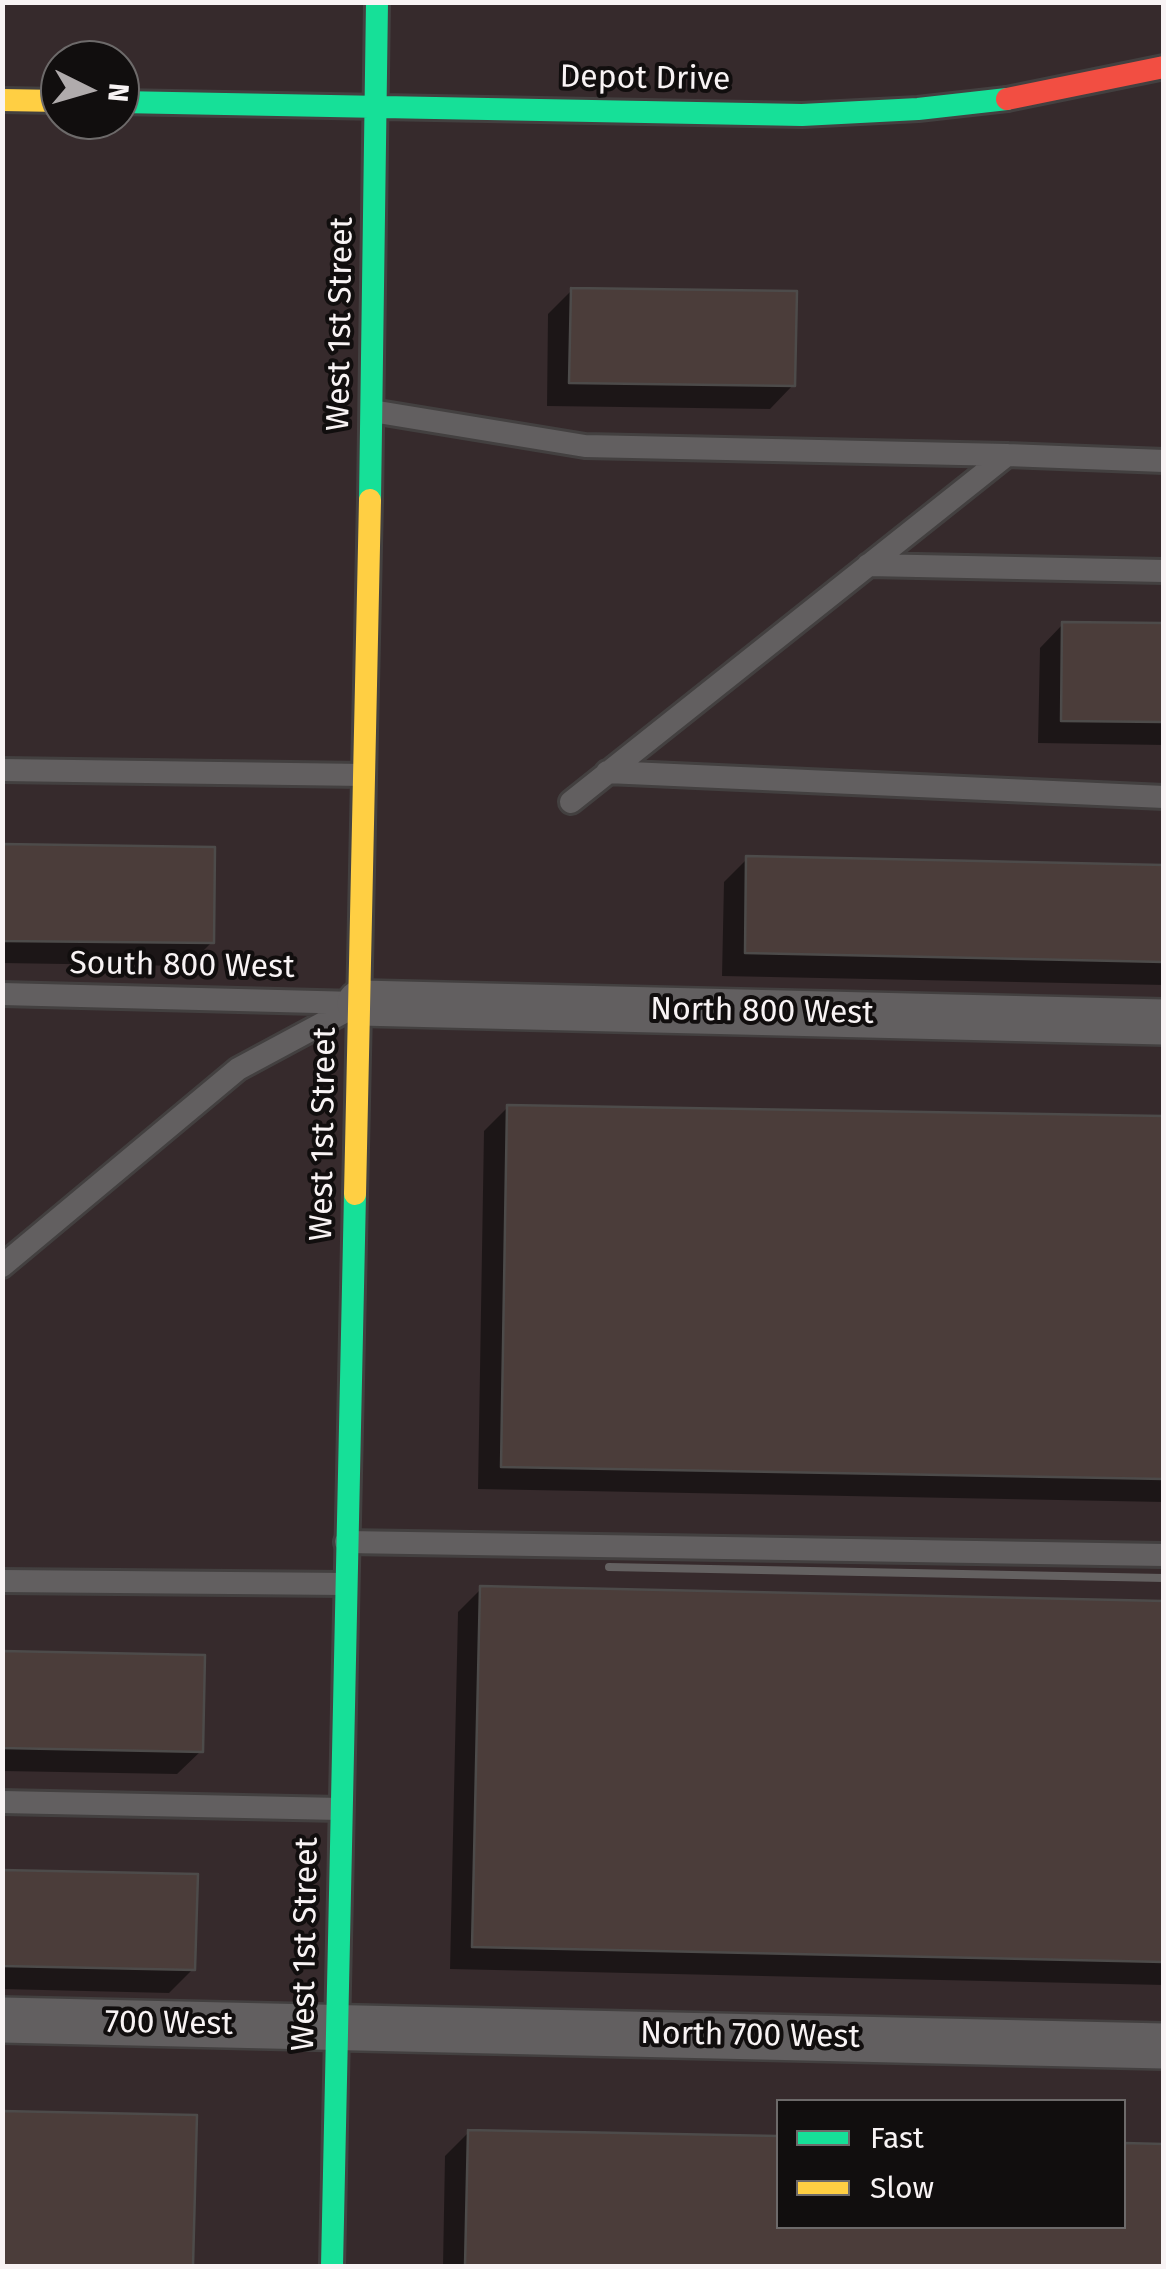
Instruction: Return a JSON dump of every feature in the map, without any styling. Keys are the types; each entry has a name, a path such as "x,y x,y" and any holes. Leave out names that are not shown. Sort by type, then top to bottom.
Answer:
{"street":[{"name":"West 1st Street","path":"332,2266 372,411 377,2"},
{"name":"Depot Drive","path":"140,102 802,115 918,109 1020,98 1164,67"},
{"path":"2,100 40,101"},
{"name":"North 800 West","path":"360,1003 1164,1022"},
{"name":"700 West","path":"2,2020 336,2027"},
{"name":"North 700 West","path":"336,2027 1164,2046"}],"lane":[{"path":"372,411 585,446 1164,461"},
{"path":"572,802 1006,455"},
{"path":"868,564 1164,571"},
{"path":"2,770 364,775"},
{"path":"608,772 1164,797"},
{"name":"South 800 West","path":"2,994 360,1003"},
{"path":"2,1266 238,1069 360,1003"},
{"path":"2,1237 31,1242"},
{"path":"346,1542 1164,1555"},
{"path":"2,1581 346,1584"},
{"path":"2,1802 341,1809"}],"shaded area":[{"path":"3,3 1163,3 1163,2266 3,2266"}],"building":[{"path":"571,288 797,291 795,386 569,383"},
{"path":"1062,622 1164,623 1164,722 1061,721"},
{"path":"2,844 215,847 214,943 2,941"},
{"path":"746,856 1164,865 1164,962 745,953"},
{"path":"507,1105 1164,1116 1164,1479 501,1467"},
{"path":"480,1586 1164,1601 1164,1962 472,1947"},
{"path":"2,1651 205,1655 203,1752 2,1748"},
{"path":"2,1870 198,1874 195,1970 2,1966"},
{"path":"2,2111 197,2115 193,2266 2,2266"},
{"path":"468,2130 776,2136 776,2229 1126,2229 1126,2143 1164,2144 1164,2266 465,2266"}],"railway":[{"path":"609,1567 1164,1578"}],"traffic: fast":[{"path":"370,500 377,2"},
{"path":"140,102 802,115 918,109 1007,99"},
{"path":"332,2266 355,1194"}],"traffic: slow":[{"path":"2,100 40,101"},
{"path":"355,1194 370,500"}],"traffic: jam":[{"path":"1007,99 1164,67"}]}
